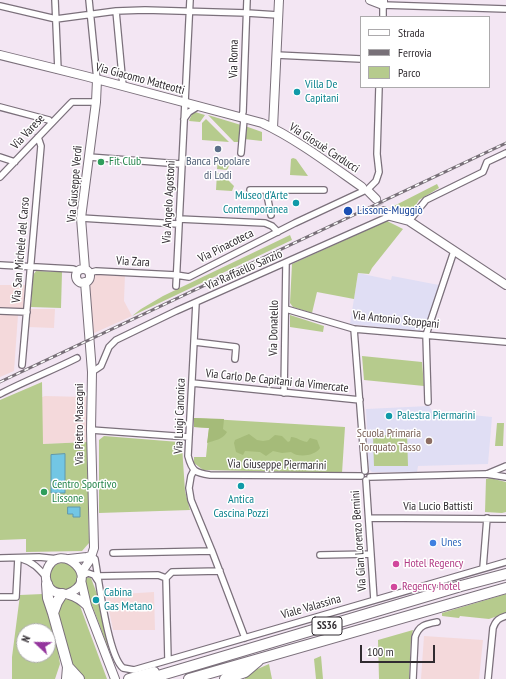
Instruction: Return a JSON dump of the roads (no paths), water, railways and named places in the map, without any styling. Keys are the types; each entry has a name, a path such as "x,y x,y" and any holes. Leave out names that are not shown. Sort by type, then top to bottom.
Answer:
{"highway":[{"name":"SS36","path":"148,679 506,574"},
{"path":"46,580 48,598 67,663 67,679"},
{"name":"SS36","path":"189,679 506,588"},
{"path":"53,613 57,602 65,594"},
{"path":"129,679 188,662 234,654"},
{"path":"225,679 245,672 262,658"},
{"path":"61,679 67,663"},
{"path":"67,663 79,679"}],"street":[{"path":"55,0 58,70"},
{"path":"89,0 97,80"},
{"name":"Via Angelo Agostoni","path":"176,286 190,0"},
{"name":"Via Roma","path":"241,153 247,0"},
{"path":"273,128 279,0"},
{"path":"370,0 506,9"},
{"path":"475,0 475,7"},
{"path":"383,2 383,16"},
{"path":"1,5 56,18 116,11 189,11 278,15"},
{"path":"116,11 123,86"},
{"name":"Via Giacomo Matteotti","path":"0,55 262,123 273,128"},
{"path":"276,55 360,59"},
{"name":"Via Giuseppe Verdi","path":"92,372 85,282 89,278 84,271 82,218 96,102 97,80"},
{"path":"366,190 376,181 378,176 377,154 380,88"},
{"name":"Via Varese","path":"0,177 72,102 96,102"},
{"path":"184,119 189,112 197,107"},
{"path":"0,108 49,120 51,123"},
{"name":"Via Giosuè Carducci","path":"273,128 366,190 376,199"},
{"name":"Via San Michele del Carso","path":"22,364 41,146 38,137"},
{"path":"409,221 426,200 483,172 488,162 506,153"},
{"path":"0,157 15,162"},
{"path":"89,157 181,164"},
{"path":"250,190 324,190"},
{"path":"266,190 271,215"},
{"name":"Via Pinacoteca","path":"176,275 189,277 366,190"},
{"path":"387,214 409,221 506,286"},
{"name":"Via Raffaello Sanzio","path":"109,347 116,340 128,334 286,263 387,214"},
{"path":"82,218 178,222 265,223 272,226 278,232"},
{"path":"428,402 426,334 454,251"},
{"name":"Via Donatello","path":"284,392 286,263"},
{"name":"Via Zara","path":"0,265 84,271 176,275"},
{"name":"Via Giuseppe Verdi","path":"84,271 76,275 81,283 85,282"},
{"name":"Via Luigi Canonica","path":"194,470 190,465 188,456 196,303"},
{"name":"Via Antonio Stoppani","path":"286,309 354,329 506,342"},
{"path":"0,311 27,312"},
{"path":"354,329 365,471 369,473 368,478"},
{"path":"195,342 236,347 235,360"},
{"name":"Via Pietro Mascagni","path":"65,594 76,589 94,548 91,430 92,372 101,366 109,347"},
{"path":"0,394 77,358"},
{"name":"Via Carlo De Capitani da Vimercate","path":"192,383 360,400"},
{"path":"91,430 189,437"},
{"path":"486,474 506,466"},
{"path":"194,470 191,476 189,488 191,500 246,638"},
{"name":"Via Giuseppe Piermarini","path":"194,470 200,474 210,475 361,476"},
{"path":"365,471 362,472 362,480 368,478 486,474 506,477"},
{"name":"Via Gian Lorenzo Bernini","path":"368,478 374,600"},
{"name":"Via Lucio Battisti","path":"369,518 506,519"},
{"path":"484,568 486,518"},
{"path":"113,553 212,551"},
{"path":"320,555 371,554"},
{"path":"0,558 39,557 68,559 91,556"},
{"name":"Via Pietro Mascagni","path":"91,556 95,559 104,610 116,661 123,668"},
{"path":"18,558 27,560 38,567 53,591 65,594 83,602 87,606"},
{"path":"0,597 16,596 18,558"},
{"path":"46,580 49,566 58,559"},
{"path":"68,559 77,564 87,606 115,679"},
{"name":"Viale Valassina","path":"123,668 134,670 506,562"},
{"path":"168,660 166,578 172,572 220,571"},
{"path":"81,576 88,573 94,575 99,584"},
{"path":"98,576 158,575 166,578"},
{"path":"488,679 493,628 495,622 499,618 506,616"},
{"path":"413,678 415,637 417,632 420,627 425,624 437,622"}],"water":[{"path":"65,454 65,493 51,493 51,455"},
{"path":"68,507 80,507 80,517 73,517 73,514 68,514"}],"tunnel":[{"path":"376,199 384,211"}],"railway":[{"path":"0,382 506,143"}],"place":[{"name":"Villa De Capitani","path":"297,92"},
{"name":"Banca Popolare di Lodi","path":"218,149"},
{"name":"Fit Club","path":"101,162"},
{"name":"Museo d'Arte Contemporanea","path":"296,203"},
{"name":"Lissone-Muggiò","path":"348,211"},
{"name":"Palestra Piermarini","path":"389,416"},
{"name":"Scuola Primaria Torquato Tasso","path":"429,441"},
{"name":"Antica Cascina Pozzi","path":"241,486"},
{"name":"Centro Sportivo Lissone","path":"44,492"},
{"name":"Unes","path":"433,543"},
{"name":"Hotel Regency","path":"396,564"},
{"name":"Regency hotel","path":"394,587"},
{"name":"Cabina Gas Metano","path":"96,600"}]}
